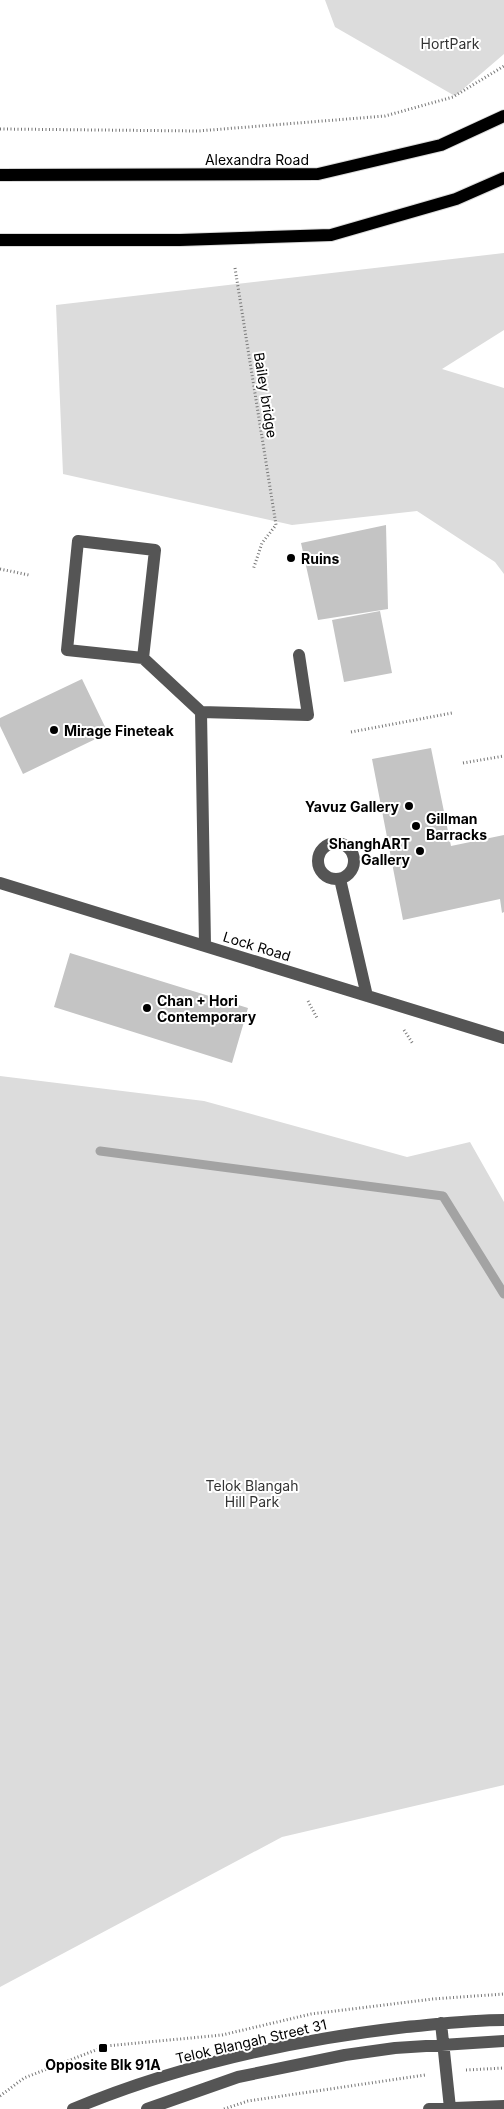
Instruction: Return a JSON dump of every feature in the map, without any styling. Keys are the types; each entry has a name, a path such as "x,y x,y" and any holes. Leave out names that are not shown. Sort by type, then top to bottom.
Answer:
{"main road":[{"name":"Alexandra Road","path":"0,175 318,174 441,145 504,116"},
{"path":"0,240 180,240 331,235 456,199 504,178"}],"street":[{"path":"143,658 155,550 78,541 67,650 143,658 200,712 308,715 299,656"},
{"path":"200,712 204,945"},
{"path":"340,879 367,996"},
{"name":"Lock Road","path":"0,884 504,1038"},
{"name":"Telok Blangah Street 31","path":"73,2109 106,2095 191,2069 253,2053 355,2033 504,2020"},
{"path":"441,2024 450,2108"},
{"path":"147,2109 238,2077 344,2055 395,2048 504,2041"},
{"path":"429,2109 504,2106"}],"path":[{"path":"0,128 198,131 385,116 452,97 504,66"},
{"name":"Bailey bridge","path":"235,268 276,525 262,543 253,570"},
{"path":"0,569 29,575"},
{"path":"351,732 452,713"},
{"path":"462,763 504,756"},
{"path":"311,1006 317,1018"},
{"path":"405,1031 412,1044"},
{"path":"224,2109 248,2101 266,2098 446,2072 504,2068"}],"green space":[{"name":"HortPark","path":"325,0 504,0 504,54 455,96 335,27"},
{"path":"504,253 504,330 442,369 504,388 504,574 495,562 417,511 292,525 63,474 56,305"},
{"name":"Telok Blangah Hill Park","path":"0,1076 204,1101 407,1157 470,1142 504,1202 504,1785 282,1837 0,1987"}],"building":[{"path":"386,525 388,609 318,620 301,543"},
{"path":"380,611 392,673 344,682 332,620"},
{"name":"Mirage Fineteak","path":"82,679 108,733 23,774 0,726 0,718"},
{"name":"Gillman Barracks","path":"431,748 451,846 504,835 504,912 502,913 500,899 403,920 372,759"},
{"path":"70,953 248,1008 232,1063 54,1007"}],"waterway":[{"path":"100,1151 443,1196 504,1294"}],"place":[{"name":"Ruins","path":"291,558"},
{"name":"Mirage Fineteak","path":"54,730"},
{"name":"Yavuz Gallery","path":"409,806"},
{"name":"Gillman Barracks","path":"416,826"},
{"name":"ShanghART Gallery","path":"420,851"},
{"name":"Chan + Hori Contemporary","path":"147,1008"},
{"name":"Opposite Blk 91A","path":"103,2048"}]}
